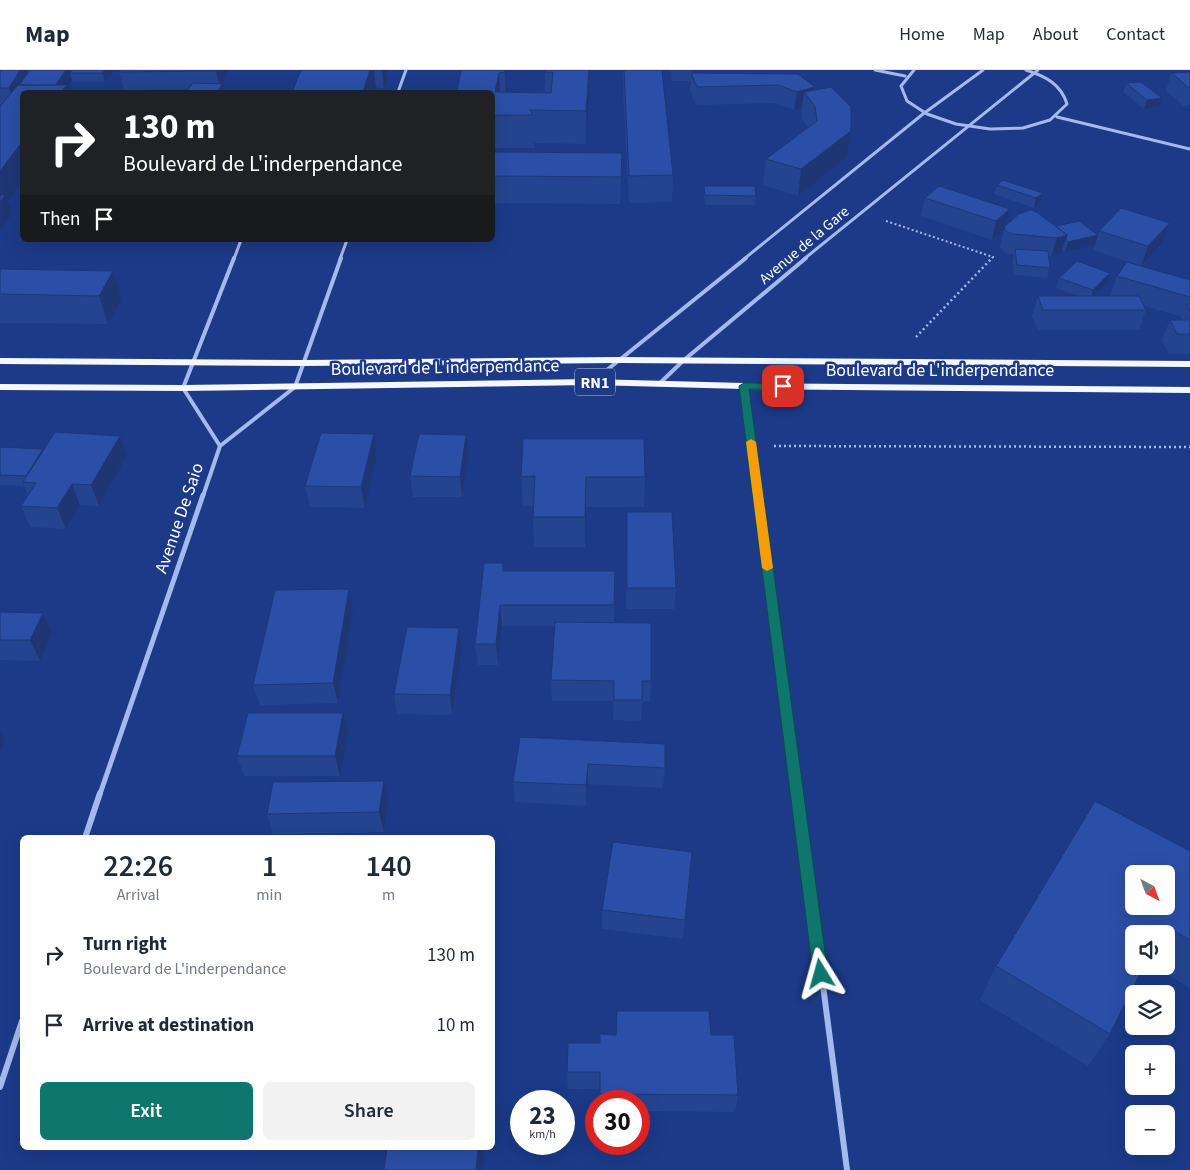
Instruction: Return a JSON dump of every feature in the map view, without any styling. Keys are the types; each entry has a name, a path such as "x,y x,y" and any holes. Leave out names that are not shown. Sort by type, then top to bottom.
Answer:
{"highway":[{"name":"Boulevard de L'inderpendance","path":"0,361 304,363 684,360 1190,364"},
{"name":"Boulevard de L'inderpendance","path":"0,387 183,388 591,382 744,386 1190,390"}],"street":[{"path":"399,90 406,70"},
{"path":"876,70 905,76"},
{"path":"914,70 905,76 900,85 901,94 909,104 923,114 965,127 993,130 1019,129 1042,124 1058,117 1066,104 1062,91 1046,78 1026,70"},
{"path":"591,382 923,114 983,70"},
{"path":"1034,72 1038,70"},
{"name":"Avenue de la Gare","path":"660,383 684,360 860,212 1034,72"},
{"path":"1058,117 1190,149"},
{"path":"220,446 183,388 240,242"},
{"path":"295,387 346,242"},
{"path":"744,386 847,1170"},
{"name":"Avenue De Saio","path":"87,835 220,446 295,387"},
{"path":"0,1087 20,1027"}],"path":[{"path":"860,212 993,257 892,363"},
{"path":"751,446 1190,447"}],"building":[{"path":"0,70 20,70 9,88 0,88"},
{"path":"30,70 66,70 56,85 19,85"},
{"path":"72,70 105,70 102,73 70,73"},
{"path":"120,70 217,70 119,72"},
{"path":"301,70 370,70 364,90 293,90"},
{"path":"461,70 505,70 505,72 499,73 495,92 495,90 457,90"},
{"path":"545,70 589,70 586,111 530,110 533,115 495,115 495,92 551,93 553,72 545,72"},
{"path":"624,70 662,70 673,175 629,176"},
{"path":"1190,72 1190,88 1172,73"},
{"path":"691,73 798,74 815,87 797,92 778,85 697,87"},
{"path":"1141,82 1162,98 1147,100 1126,83"},
{"path":"193,83 223,84 218,90 188,90"},
{"path":"18,85 67,85 63,90 20,90 20,145 0,171 0,106"},
{"path":"831,87 851,107 851,131 801,169 766,159 817,121 815,106 804,92"},
{"path":"495,152 622,153 621,177 495,176"},
{"path":"1003,180 1043,193 1036,198 997,185"},
{"path":"704,186 755,186 756,196 705,195"},
{"path":"939,186 1010,209 996,221 925,198"},
{"path":"0,195 5,195 0,202"},
{"path":"1121,208 1170,223 1148,246 1099,231"},
{"path":"1031,210 1038,213 1067,235 1057,238 1013,234 1006,231 1004,227 1019,214"},
{"path":"1079,221 1098,235 1068,242 1066,240 1067,235 1056,226"},
{"path":"1015,249 1048,251 1050,268 1017,265"},
{"path":"1077,261 1110,273 1093,290 1059,278"},
{"path":"1127,262 1190,280 1190,297 1117,276"},
{"path":"0,269 113,271 99,296 0,294"},
{"path":"1038,296 1139,296 1146,310 1043,310"},
{"path":"1170,320 1190,320 1190,334 1177,334"},
{"path":"55,432 120,436 91,485 72,484 57,508 21,506 36,483 23,482"},
{"path":"321,433 374,434 361,487 305,486"},
{"path":"419,434 466,435 460,477 410,476"},
{"path":"523,439 644,439 645,477 586,477 585,517 533,517 535,476 521,477"},
{"path":"0,447 43,449 26,476 0,475"},
{"path":"627,512 672,512 676,588 627,588"},
{"path":"484,563 503,563 503,571 615,571 614,605 500,605 496,644 475,644"},
{"path":"349,589 333,683 253,685 275,590"},
{"path":"0,612 43,613 30,640 0,640"},
{"path":"555,622 651,623 651,681 642,681 642,700 614,700 614,681 551,680"},
{"path":"407,627 459,628 450,695 394,694"},
{"path":"248,713 343,713 335,756 237,756"},
{"path":"520,737 665,744 665,768 588,764 586,785 513,782"},
{"path":"384,781 379,812 267,814 273,782"},
{"path":"1095,801 1190,851 1190,940 1175,932 1175,925 1125,925 1125,975 1140,975 1134,985 1125,985 1125,1004 1110,1034 996,966"},
{"path":"613,842 692,852 685,920 602,910"},
{"path":"617,1011 709,1011 711,1035 734,1035 738,1095 650,1094 650,1090 600,1090 600,1072 567,1072 568,1043 600,1043 600,1034 616,1035"},
{"path":"387,1150 478,1150 476,1170 384,1170"}],"slow traffic":[{"path":"751,442 767,568"}],"route":[{"path":"783,386 744,386 821,974"}]}
